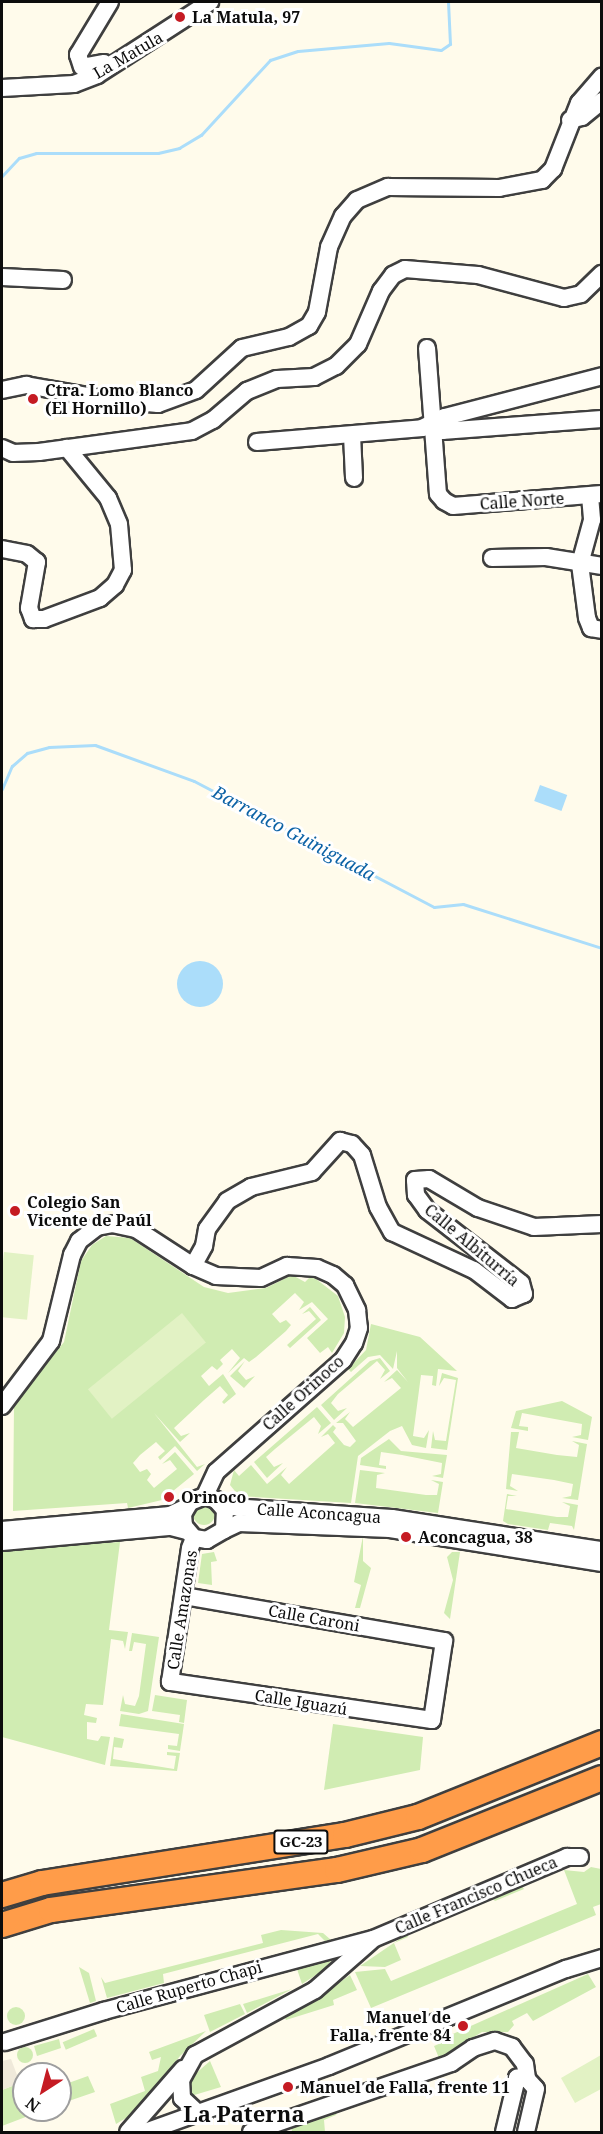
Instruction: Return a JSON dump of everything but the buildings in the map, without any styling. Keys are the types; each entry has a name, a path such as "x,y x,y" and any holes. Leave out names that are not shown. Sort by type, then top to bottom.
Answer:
{"highway":[{"name":"GC-23","path":"2,1895 42,1883 345,1835 418,1817 597,1744"},
{"name":"GC-23","path":"2,1925 51,1910 337,1870 422,1850 602,1778"}],"street":[{"path":"110,2 78,55 82,67 93,68 146,46"},
{"name":"La Matula","path":"2,87 74,84 146,46 210,2"},
{"path":"2,390 26,385 104,399 158,404 196,390 242,348 289,338 309,326 318,312 329,247 343,216 357,200 374,189 399,186 499,188 542,180 553,169 570,120 602,77"},
{"path":"570,120 582,117 602,101"},
{"path":"2,448 13,453 67,448 192,430 213,420 247,391 277,379 314,377 336,366 358,344 393,274 405,269 478,275 548,297 564,298 581,294 602,274"},
{"path":"2,277 63,280"},
{"path":"427,348 433,423 442,431 602,419"},
{"path":"257,442 352,435 433,423 498,402 602,376"},
{"name":"Calle Norte","path":"433,423 438,494 453,506 596,495"},
{"path":"352,435 354,478"},
{"path":"2,549 27,554 37,562 29,608 33,619 44,620 100,598 115,585 123,570 119,524 108,498 67,448"},
{"path":"596,495 580,564 587,618 591,627 602,630"},
{"path":"492,558 546,557 602,566"},
{"name":"Calle Albiturría","path":"193,1266 204,1246 207,1229 226,1201 251,1187 312,1172 340,1142 352,1144 363,1155 378,1207 392,1232 474,1269 512,1299 524,1294 521,1283 427,1210 416,1195 415,1180 429,1179 478,1208 534,1227 602,1224"},
{"name":"Calle Orinoco","path":"2,1406 51,1341 72,1255 87,1233 112,1224 136,1229 193,1266 241,1280 261,1278 287,1266 317,1268 345,1285 357,1310 358,1328 343,1360 216,1472 211,1498"},
{"path":"2,1530 170,1515 185,1508 197,1498 211,1498 225,1510 224,1530 207,1540 171,1527 2,1542"},
{"name":"Calle Aconcagua","path":"211,1498 232,1507 392,1518 602,1550"},
{"path":"185,1508 183,1520 191,1534"},
{"name":"Calle Aconcagua","path":"224,1530 240,1522 390,1529 602,1563"},
{"name":"Calle Amazonas","path":"170,1682 191,1534"},
{"name":"Calle Caroni","path":"184,1596 444,1641 432,1720"},
{"name":"Calle Iguazú","path":"170,1682 432,1720"},
{"name":"Calle Francisco Chueca","path":"373,1939 567,1857 580,1857"},
{"path":"128,2133 195,2055 315,1990 346,1966 373,1939"},
{"name":"Calle Ruperto Chapi","path":"5,2042 115,2008 373,1939"},
{"path":"145,2133 446,2021 566,1969 602,1958"},
{"path":"250,2133 451,2063 473,2048 495,2041 512,2047 525,2064 527,2079 536,2089 526,2133"},
{"path":"195,2055 181,2080 182,2098 198,2114"},
{"path":"504,2133 517,2078 527,2079"}],"green space":[{"path":"106,1236 130,1238 204,1287 228,1293 266,1288 292,1275 305,1282 310,1277 316,1279 338,1296 345,1317 344,1333 332,1353 328,1347 320,1353 307,1338 328,1319 312,1302 299,1310 304,1302 295,1293 272,1314 280,1323 286,1320 291,1325 286,1331 249,1362 244,1358 228,1373 240,1358 232,1349 220,1360 223,1364 217,1370 212,1366 201,1376 209,1386 223,1374 236,1394 224,1404 222,1402 228,1395 220,1386 174,1428 181,1436 190,1433 180,1442 154,1413 197,1467 205,1464 197,1471 175,1446 160,1460 158,1457 165,1451 156,1442 140,1455 133,1463 140,1472 147,1469 151,1474 147,1480 154,1488 177,1469 170,1460 162,1464 175,1452 194,1474 162,1500 128,1508 127,1503 13,1511 14,1405 64,1342 81,1261 92,1245"},
{"path":"4,1252 34,1255 27,1320 2,1317"},
{"path":"310,1307 321,1320 290,1348 287,1345 316,1319 309,1311 302,1314"},
{"path":"182,1313 206,1343 112,1419 88,1389"},
{"path":"371,1324 420,1337 457,1371 438,1369 436,1386 432,1385 433,1376 421,1375 413,1436 424,1438 429,1430 426,1448 412,1445 402,1426 390,1431 358,1456 351,1503 239,1496 230,1485 234,1470 239,1476 251,1465 267,1484 287,1467 281,1475 289,1484 335,1443 328,1434 321,1437 333,1425 336,1428 333,1432 344,1445 350,1447 356,1441 343,1423 336,1423 350,1412 345,1419 353,1427 401,1388 392,1378 384,1382 397,1370 408,1382 397,1368 397,1351 393,1369 380,1355 368,1357 351,1372 348,1369 366,1350"},
{"path":"380,1358 390,1371 380,1379 385,1370 377,1361 338,1394 331,1403 338,1411 347,1408 334,1420 321,1405 370,1361"},
{"path":"245,1361 238,1371 246,1380 255,1376 244,1388 230,1376"},
{"path":"442,1373 458,1378 447,1450 431,1448 433,1431 435,1440 446,1441 456,1380 444,1378 439,1386"},
{"path":"562,1401 592,1417 588,1440 572,1437 581,1435 582,1424 522,1413 519,1426 528,1427 528,1431 511,1428 516,1411"},
{"path":"317,1407 331,1423 318,1434 321,1426 314,1417 275,1449 266,1457 274,1467 283,1463 267,1478 254,1462"},
{"path":"511,1432 519,1432 516,1448 557,1455 577,1457 579,1445 572,1441 587,1444 578,1500 562,1498 571,1496 573,1484 554,1480 512,1474 510,1486 518,1491 506,1489"},
{"path":"389,1439 401,1451 447,1455 443,1478 432,1476 441,1474 442,1463 402,1455 381,1452 379,1465 386,1466 386,1469 360,1465 361,1458"},
{"path":"360,1470 385,1473 377,1475 376,1488 437,1495 439,1484 431,1480 443,1482 438,1513 355,1503"},
{"path":"507,1494 517,1496 508,1496 506,1509 557,1517 568,1517 570,1506 562,1502 578,1505 574,1530 572,1526 550,1523 548,1530 508,1524 503,1521"},
{"path":"204,1503 212,1506 215,1514 212,1522 204,1525 196,1522 193,1514 196,1506"},
{"path":"363,1536 363,1561 371,1568 360,1608 355,1608 361,1585 354,1582"},
{"path":"120,1542 109,1630 128,1632 125,1649 123,1641 111,1639 103,1705 86,1704 84,1715 97,1718 96,1723 87,1722 87,1739 98,1741 101,1736 110,1737 105,1765 2,1737 2,1550"},
{"path":"214,1552 217,1561 211,1562 212,1585 198,1583 202,1554"},
{"path":"452,1552 460,1552 450,1619 444,1613 453,1580 447,1557"},
{"path":"132,1633 159,1637 148,1711 139,1714 120,1711 123,1695 125,1704 135,1706 139,1696 146,1644 134,1642 132,1651 129,1651"},
{"path":"155,1695 187,1700 184,1723 179,1722 180,1715 152,1711"},
{"path":"121,1714 184,1724 180,1751 168,1749 168,1745 177,1746 179,1734 119,1726"},
{"path":"333,1724 423,1737 420,1770 324,1790"},
{"path":"114,1737 124,1739 122,1748 114,1747 113,1759 174,1769 176,1756 167,1755 167,1752 180,1753 177,1771 110,1766"},
{"path":"591,1867 601,1869 601,1904 593,1907 596,1915 371,2008 355,1972 385,1969 391,1981 577,1904 564,1870 584,1872"},
{"path":"522,1886 524,1889 495,1901 492,1898"},
{"path":"281,1930 323,1933 331,1940 325,1941 318,1934 163,1974 164,1983 107,1998 101,1977 105,1983 263,1943 261,1935"},
{"path":"407,1934 408,1937 394,1943 401,1960 385,1967 360,1966"},
{"path":"334,1957 325,1969 302,1984 297,1969 279,1971"},
{"path":"79,1967 89,1973 96,2001 90,2003"},
{"path":"588,1974 596,1987 533,2021 527,2013 512,2021 514,2025 508,2032 482,2032 439,2058 434,2046 448,2040 446,2037"},
{"path":"350,1975 357,1990 333,2000 334,2005 286,2020 284,2016 311,2003"},
{"path":"292,1989 247,2013 243,2004"},
{"path":"240,2004 245,2014 210,2032 204,2015"},
{"path":"16,2007 22,2010 25,2016 22,2022 16,2025 10,2022 7,2016 10,2010"},
{"path":"94,2029 97,2036 66,2050 63,2042"},
{"path":"206,2031 180,2056 136,2112 116,2124 110,2104 145,2091 141,2077 158,2071 161,2057 152,2060 149,2052"},
{"path":"59,2039 61,2048 37,2056 34,2046"},
{"path":"25,2047 31,2049 31,2061 19,2061 17,2055 19,2049"},
{"path":"601,2055 601,2089 575,2103 561,2078"},
{"path":"210,2061 221,2087 191,2096 188,2090 193,2076"},
{"path":"88,2076 95,2092 72,2100 72,2082"},
{"path":"12,2086 12,2122 2,2126 2,2090"},
{"path":"389,2087 392,2094 339,2108 336,2115 324,2120 325,2132 289,2132 292,2131 289,2123"}],"shaded area":[{"path":"11,2059 12,2062 12,2086 2,2090 2,2061"}],"water":[{"path":"540,785 567,795 561,811 534,801"},
{"path":"200,961 216,968 223,984 216,1000 200,1007 184,1000 177,984 184,968"}],"waterway":[{"path":"2,176 19,158 36,153 158,153 179,148 201,135 270,60 298,51 389,43 441,50 450,44 448,2"},
{"name":"Barranco Guiniguada","path":"2,789 12,766 27,753 49,747 95,745 194,781 434,907 463,904 602,948"}],"place":[{"name":"La Matula, 97","path":"180,17"},
{"name":"Ctra. Lomo Blanco (El Hornillo)","path":"33,399"},
{"name":"Colegio San Vicente de Paúl","path":"15,1211"},
{"name":"Orinoco","path":"169,1497"},
{"name":"Aconcagua, 38","path":"406,1537"},
{"name":"Manuel de Falla, frente 84","path":"463,2026"},
{"name":"Manuel de Falla, frente 11","path":"288,2087"}],"district":[{"name":"La Paterna","path":"244,2114"}]}
